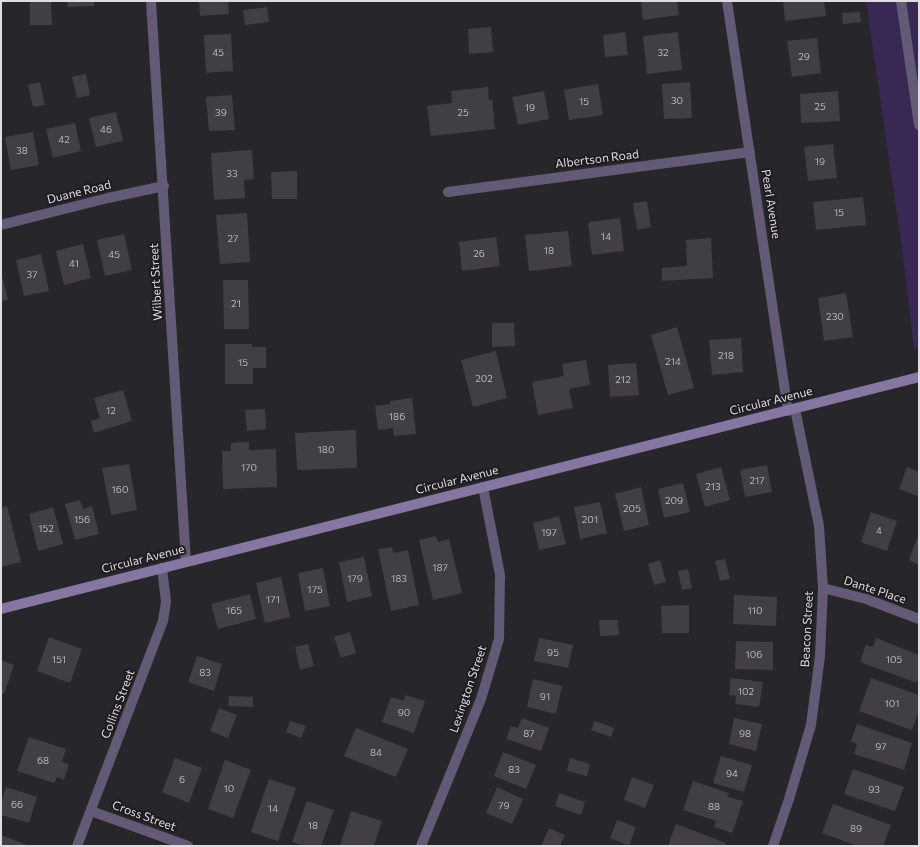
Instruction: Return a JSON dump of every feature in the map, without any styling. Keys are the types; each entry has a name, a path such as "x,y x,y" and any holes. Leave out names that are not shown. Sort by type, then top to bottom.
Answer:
{"main road":[{"name":"Circular Avenue","path":"1,608 919,377"}],"street":[{"name":"Wilbert Street","path":"151,1 164,186 186,562"},
{"name":"Pearl Avenue","path":"727,1 792,410"},
{"path":"901,1 919,125"},
{"name":"Albertson Road","path":"448,192 750,152"},
{"name":"Duane Road","path":"1,225 108,198 164,186"},
{"name":"Beacon Street","path":"773,846 811,725 820,656 823,588 819,526 792,410"},
{"name":"Lexington Street","path":"421,846 481,699 498,639 500,575 483,487"},
{"name":"Collins Street","path":"77,846 163,621 166,602 162,568"},
{"name":"Dante Place","path":"823,588 866,599 919,619"},
{"name":"Cross Street","path":"91,811 188,846"}],"shaded area":[{"path":"866,1 919,1 919,347 914,349 903,256"}],"building":[{"path":"30,1 51,1 52,25 30,25"},
{"path":"67,1 94,1 94,6 68,7"},
{"path":"199,1 228,1 229,14 200,16"},
{"path":"641,1 677,1 679,15 643,20"},
{"path":"783,1 824,1 826,16 785,21"},
{"path":"267,7 269,22 245,25 243,10"},
{"path":"860,12 861,22 843,24 842,13"},
{"path":"491,27 493,52 469,54 468,29"},
{"path":"625,32 628,55 605,57 603,35"},
{"path":"678,32 682,70 647,74 643,36"},
{"path":"231,34 233,71 206,73 204,35"},
{"path":"817,38 821,73 792,77 787,41"},
{"path":"86,74 90,95 77,98 72,77"},
{"path":"40,82 45,105 33,107 28,85"},
{"path":"690,82 692,118 664,119 662,84"},
{"path":"598,84 603,115 569,120 564,90"},
{"path":"488,87 489,100 492,99 495,129 431,136 427,106 452,103 451,91"},
{"path":"544,91 549,119 518,125 512,97"},
{"path":"838,91 840,121 801,123 800,94"},
{"path":"232,95 235,130 209,131 206,97"},
{"path":"116,112 123,141 96,147 89,118"},
{"path":"75,123 81,151 53,158 46,129"},
{"path":"33,132 39,165 11,170 5,137"},
{"path":"833,144 837,178 808,181 804,147"},
{"path":"252,150 254,179 244,180 245,198 214,200 211,153"},
{"path":"297,171 297,199 272,199 271,172"},
{"path":"863,197 866,225 816,230 813,202"},
{"path":"647,201 651,227 637,230 633,203"},
{"path":"247,213 250,262 220,264 216,215"},
{"path":"620,218 624,251 592,255 588,224 590,222"},
{"path":"568,231 572,266 529,271 525,235"},
{"path":"124,234 132,270 105,276 97,240"},
{"path":"496,237 500,266 462,271 459,242"},
{"path":"711,238 713,278 662,281 662,268 687,266 686,240"},
{"path":"83,244 91,278 64,285 56,251"},
{"path":"41,254 49,291 24,296 16,260"},
{"path":"1,271 8,300 1,301"},
{"path":"223,280 248,280 249,329 224,329"},
{"path":"846,293 853,337 824,341 818,298"},
{"path":"492,323 514,323 515,346 492,347"},
{"path":"677,327 694,388 668,395 651,335"},
{"path":"741,338 743,372 712,375 709,340"},
{"path":"225,344 252,344 252,347 266,347 266,368 253,368 253,384 225,384"},
{"path":"496,351 507,398 473,407 461,360"},
{"path":"586,360 590,385 569,389 573,408 538,415 532,382 564,376 562,364"},
{"path":"636,363 639,395 610,397 608,365"},
{"path":"123,390 132,421 94,433 91,421 100,418 94,398"},
{"path":"412,398 416,434 394,436 393,428 378,430 375,406 390,404 390,401"},
{"path":"265,409 266,429 247,431 245,410"},
{"path":"356,430 357,468 298,470 295,433"},
{"path":"249,442 249,450 276,449 277,487 223,489 222,451 231,451 231,443"},
{"path":"129,464 137,510 111,515 102,468"},
{"path":"767,465 772,492 745,497 740,470"},
{"path":"721,467 730,500 705,507 696,474"},
{"path":"907,467 919,472 919,492 917,496 899,489"},
{"path":"683,483 690,512 664,518 658,489"},
{"path":"641,487 649,525 624,531 615,494"},
{"path":"80,500 83,509 92,506 99,534 75,540 65,504"},
{"path":"600,502 607,533 580,539 574,507"},
{"path":"7,506 21,562 1,567 1,508"},
{"path":"53,507 63,544 38,551 29,514"},
{"path":"871,512 897,521 887,551 861,542"},
{"path":"559,516 566,544 539,550 533,523"},
{"path":"919,533 919,565 909,560"},
{"path":"436,536 438,542 449,539 462,593 433,600 419,540"},
{"path":"392,547 393,553 408,550 419,605 391,611 378,549"},
{"path":"364,557 372,596 347,602 339,562"},
{"path":"725,559 730,579 720,581 715,561"},
{"path":"660,560 666,582 654,585 648,564"},
{"path":"323,568 330,606 305,611 298,573"},
{"path":"688,569 692,588 682,590 678,571"},
{"path":"281,577 290,617 265,623 256,583"},
{"path":"250,594 256,619 218,629 211,604"},
{"path":"734,595 777,597 776,626 733,624"},
{"path":"689,605 689,633 662,633 661,606"},
{"path":"599,620 618,620 619,635 600,636"},
{"path":"350,632 356,653 341,658 334,637"},
{"path":"49,637 82,649 70,683 37,671"},
{"path":"539,638 573,645 568,668 534,661"},
{"path":"876,638 919,655 919,678 917,683 860,662 866,645 873,647"},
{"path":"736,641 773,642 773,670 735,669"},
{"path":"308,644 314,666 300,670 295,647"},
{"path":"197,656 222,664 214,691 188,682"},
{"path":"1,660 14,665 4,694 1,693"},
{"path":"731,678 763,682 759,707 735,704 736,696 729,695"},
{"path":"871,678 919,695 919,711 912,730 859,711"},
{"path":"533,679 562,686 556,714 527,707"},
{"path":"405,695 425,701 414,733 382,722 391,697 404,701"},
{"path":"229,696 253,697 253,707 228,706"},
{"path":"219,708 237,715 228,738 210,731"},
{"path":"522,718 549,728 541,751 506,739 511,726 518,728"},
{"path":"734,718 762,724 756,751 729,744"},
{"path":"290,721 306,726 301,738 286,732"},
{"path":"595,721 614,728 611,737 591,730"},
{"path":"857,724 912,743 904,770 854,754 857,744 851,741"},
{"path":"356,728 408,749 396,777 344,756"},
{"path":"29,737 66,749 62,762 69,764 64,780 57,777 54,783 17,771"},
{"path":"503,752 536,765 526,789 494,776"},
{"path":"721,756 752,765 744,792 713,783"},
{"path":"175,758 202,768 189,803 162,792"},
{"path":"570,758 590,764 587,776 567,771"},
{"path":"225,760 251,770 233,818 208,809"},
{"path":"853,769 904,787 895,811 844,794"},
{"path":"632,777 654,785 645,808 624,800"},
{"path":"269,779 296,788 278,841 251,832"},
{"path":"693,781 729,793 728,797 743,801 732,833 714,827 716,821 683,810"},
{"path":"6,787 37,797 29,823 1,815 1,804"},
{"path":"497,787 523,799 512,824 486,813"},
{"path":"559,793 585,802 581,815 555,806"},
{"path":"307,801 334,810 321,846 304,846 292,842"},
{"path":"833,804 891,825 883,846 857,846 822,833"},
{"path":"351,811 382,821 374,846 340,846"},
{"path":"617,820 636,827 629,846 610,838"},
{"path":"676,824 726,843 725,846 668,846"},
{"path":"549,828 565,835 560,846 541,846"},
{"path":"1,835 30,846 1,846"}]}
